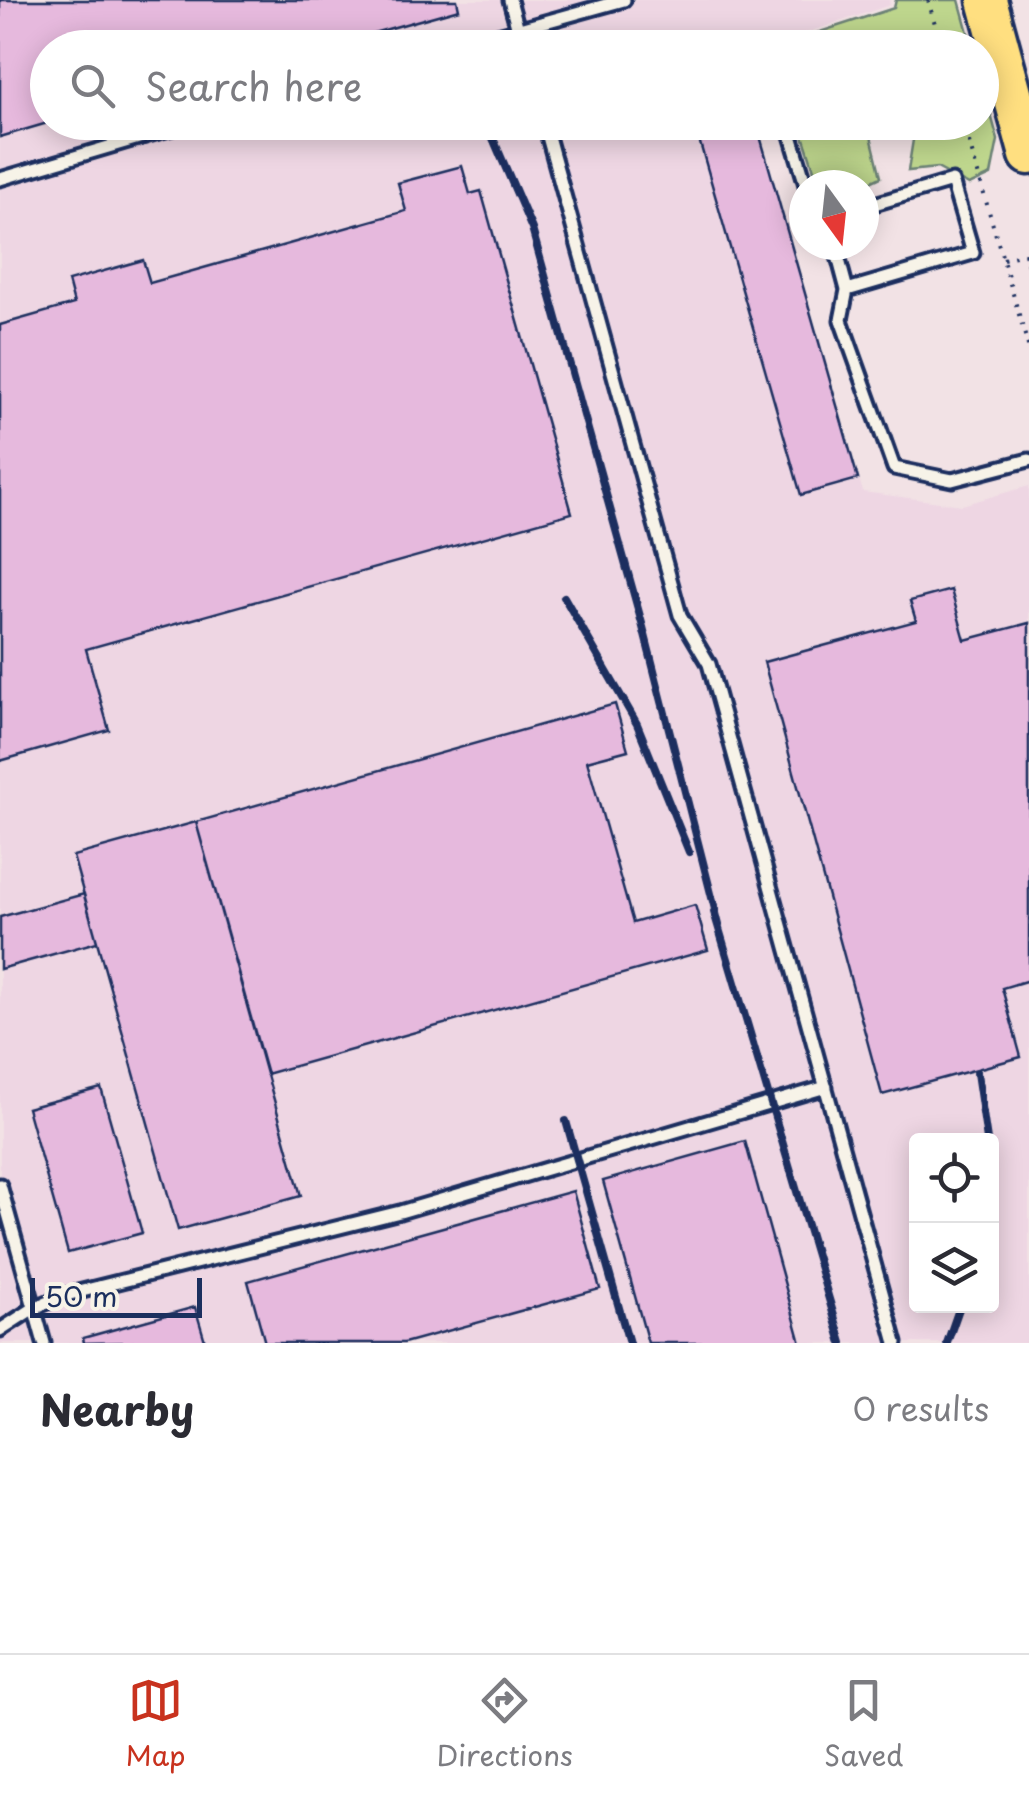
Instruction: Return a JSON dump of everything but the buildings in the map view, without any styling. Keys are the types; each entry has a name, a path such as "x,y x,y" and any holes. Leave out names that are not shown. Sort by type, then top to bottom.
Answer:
{"main road":[{"path":"986,0 995,30"},
{"path":"999,45 1027,142"}],"lane":[{"path":"510,0 518,28"},
{"path":"511,30 624,0"},
{"path":"0,179 132,140"},
{"path":"549,140 680,615 709,664 896,1343"},
{"path":"792,140 801,170"},
{"path":"847,290 973,254 952,182 879,203"},
{"path":"840,260 847,290 841,320 894,468 952,480 1029,460"},
{"path":"0,1330 62,1296 400,1212 826,1087"},
{"path":"0,1185 44,1343"}],"path":[{"path":"928,0 937,30"},
{"path":"968,140 1029,349"},
{"path":"1002,260 1024,254 1029,270"}],"shaded area":[{"path":"0,0 889,0 890,5 814,30 30,30 30,140 761,140 789,237 789,260 796,260 863,492 962,505 1029,486 1029,1343 0,1343"}],"green space":[{"path":"896,0 959,0 967,30 826,30 894,8"},
{"path":"804,140 872,140 881,177 879,170 814,170"},
{"path":"913,140 998,140 991,175 969,185 937,168 908,171"}],"railway":[{"path":"494,140 532,229 643,627 719,925"},
{"path":"564,597 637,724 689,852"},
{"path":"714,912 842,1343"},
{"path":"977,1073 986,1133"},
{"path":"566,1121 629,1343"},
{"path":"947,1343 958,1313"}]}
